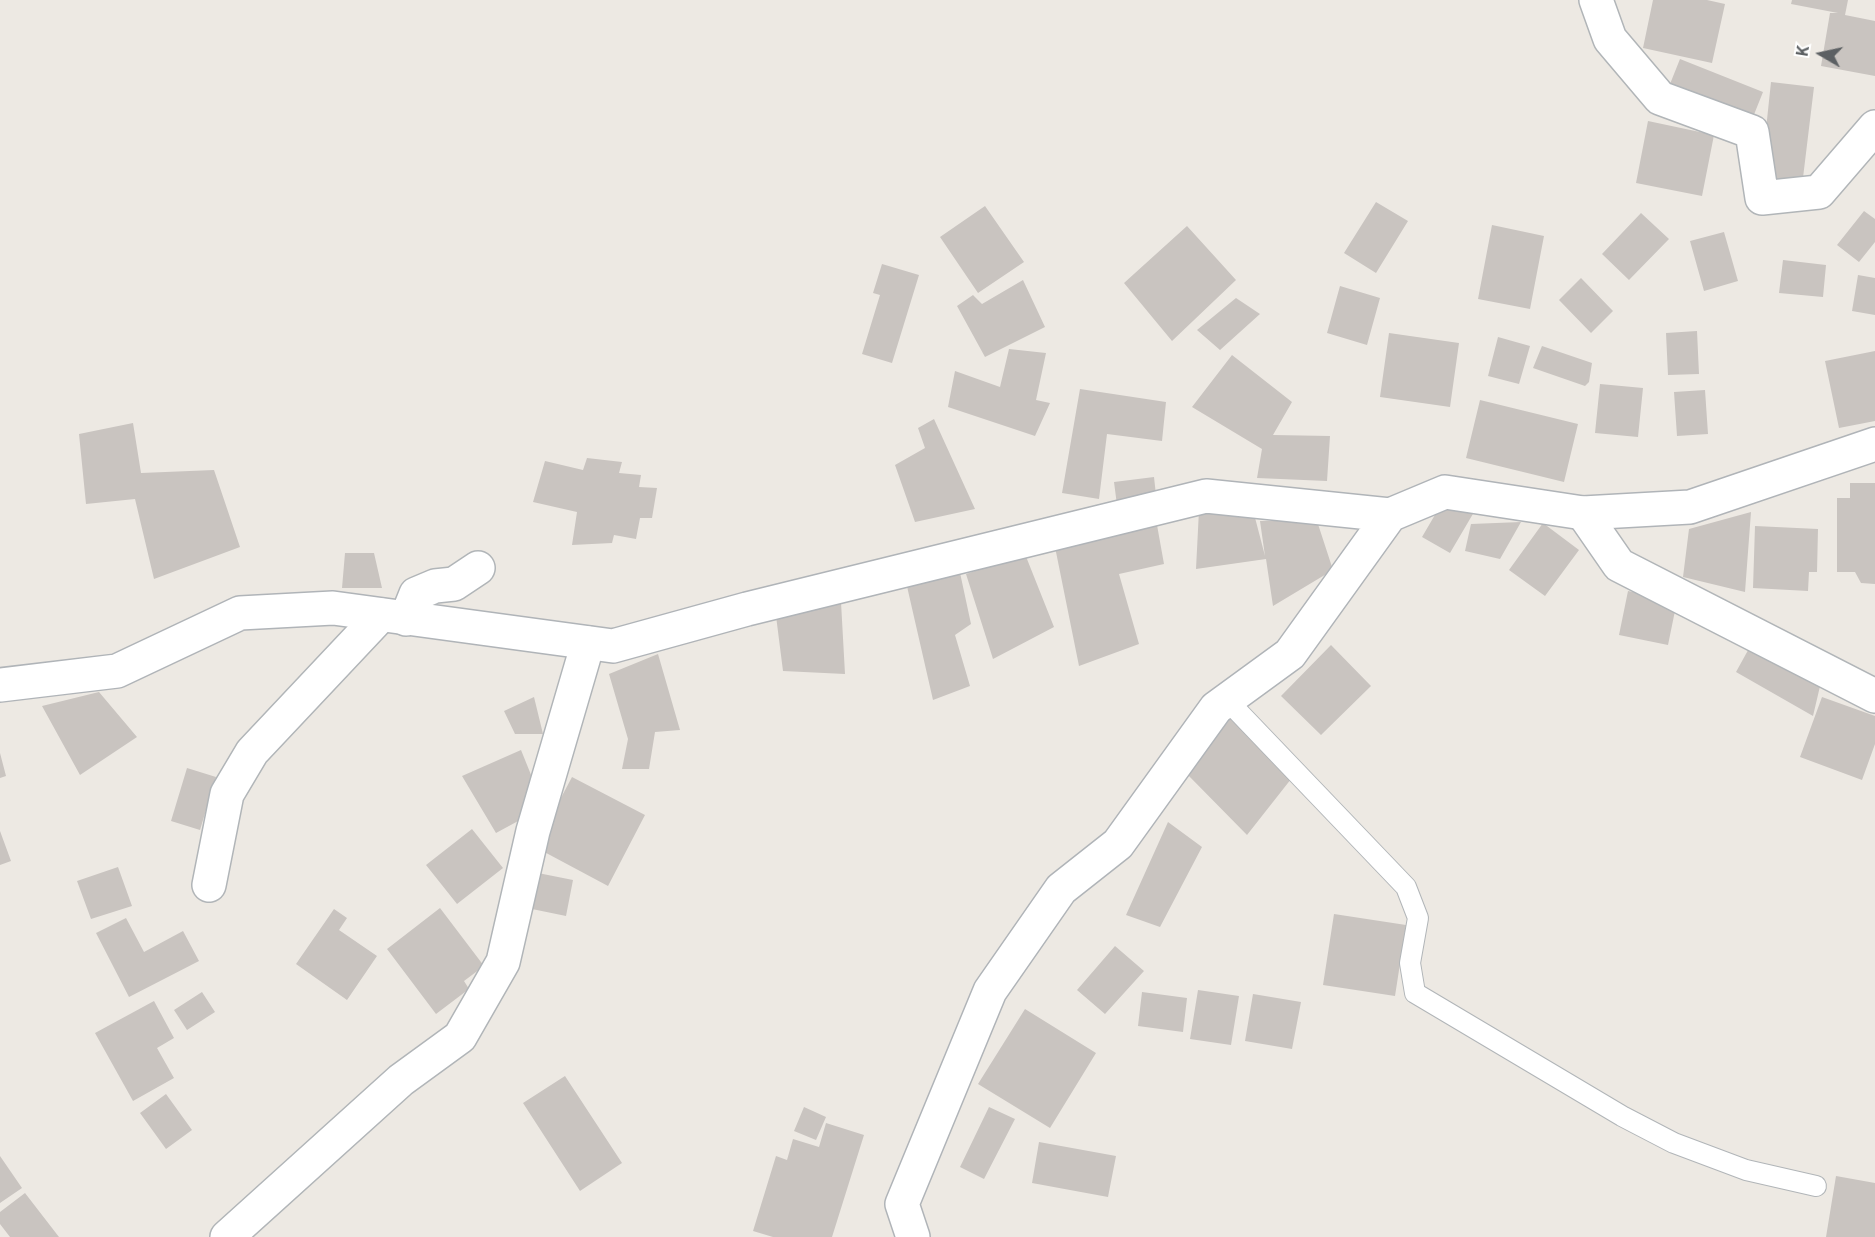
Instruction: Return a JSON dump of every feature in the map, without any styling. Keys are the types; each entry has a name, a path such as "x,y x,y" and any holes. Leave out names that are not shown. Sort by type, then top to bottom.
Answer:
{"street":[{"path":"1596,0 1610,39 1660,98 1752,132 1762,198 1819,192 1875,127"},
{"path":"0,685 117,671 240,613 333,608 613,646 747,609 1206,496 1390,515 1445,492 1583,513 1690,507 1875,444"},
{"path":"1583,513 1619,566 1875,696"},
{"path":"913,1237 902,1204 990,991 1061,889 1118,844 1216,708 1290,654 1390,515"},
{"path":"209,885 227,794 252,752 416,594 435,586 454,584 478,568"},
{"path":"227,1237 401,1080 460,1038 503,962 533,831 588,643"}],"lane":[{"path":"1227,700 1406,887 1418,918 1410,963 1415,993 1622,1116 1674,1143 1746,1170 1816,1186"}],"building":[{"path":"1653,0 1707,0 1725,4 1712,63 1643,48"},
{"path":"1792,0 1848,0 1845,15 1875,21 1875,76 1821,66 1830,13 1838,13 1791,4"},
{"path":"1680,59 1763,92 1751,122 1668,89"},
{"path":"1771,82 1814,87 1802,186 1767,182 1764,148"},
{"path":"1648,121 1714,135 1702,196 1636,183"},
{"path":"1376,202 1408,221 1376,273 1344,253"},
{"path":"985,206 1024,262 978,293 940,237"},
{"path":"1864,211 1875,219 1875,242 1859,262 1837,245"},
{"path":"1641,213 1669,239 1629,280 1602,254"},
{"path":"1492,225 1544,236 1530,309 1478,299"},
{"path":"1187,226 1236,280 1172,341 1124,283"},
{"path":"1724,232 1738,281 1704,291 1690,241"},
{"path":"1783,260 1826,265 1823,297 1779,293"},
{"path":"882,264 919,275 892,363 862,354 880,295 873,293"},
{"path":"1858,275 1875,278 1875,315 1852,311"},
{"path":"1581,278 1613,311 1591,333 1559,300"},
{"path":"1023,280 1045,327 985,357 957,306 973,295 982,304"},
{"path":"1340,286 1380,298 1367,345 1327,333"},
{"path":"1236,298 1260,314 1220,350 1197,330"},
{"path":"1697,331 1699,374 1668,375 1666,333"},
{"path":"1389,333 1459,343 1450,407 1380,397"},
{"path":"1498,337 1530,346 1519,384 1488,376"},
{"path":"1542,346 1592,363 1589,382 1585,386 1533,368"},
{"path":"1009,349 1046,353 1036,400 1050,403 1035,436 948,407 955,371 1000,387"},
{"path":"1875,351 1875,421 1839,428 1825,361"},
{"path":"1232,355 1292,402 1273,435 1330,436 1327,481 1257,478 1262,449 1192,407"},
{"path":"1600,384 1643,388 1638,437 1595,433"},
{"path":"1080,389 1166,402 1162,441 1107,434 1099,499 1062,493"},
{"path":"1705,390 1708,434 1677,436 1674,392"},
{"path":"1480,400 1578,424 1564,482 1466,458"},
{"path":"934,419 975,509 915,522 895,465 925,448 918,428"},
{"path":"133,423 141,473 214,470 240,547 154,579 135,499 86,504 79,434"},
{"path":"587,458 622,462 619,473 641,475 639,487 657,488 652,518 640,518 636,539 614,535 612,543 572,545 577,512 533,502 545,461 583,470"},
{"path":"1154,477 1156,495 1117,505 1114,482"},
{"path":"1850,483 1875,483 1875,584 1861,583 1855,572 1837,572 1837,498 1850,498"},
{"path":"1477,507 1450,553 1422,537 1439,508"},
{"path":"1199,510 1253,510 1265,556 1260,521 1317,521 1333,570 1273,606 1266,559 1196,569"},
{"path":"1751,512 1745,592 1683,577 1689,529"},
{"path":"1521,522 1500,559 1465,551 1471,524"},
{"path":"1543,523 1579,550 1545,596 1509,570"},
{"path":"1157,525 1164,564 1119,574 1139,644 1079,666 1055,547"},
{"path":"1755,526 1818,529 1817,572 1809,572 1808,591 1753,588"},
{"path":"345,553 374,553 382,588 342,588"},
{"path":"1025,554 1054,627 993,659 966,574"},
{"path":"959,568 971,624 955,635 970,686 933,700 906,582"},
{"path":"1628,591 1677,601 1668,645 1619,635"},
{"path":"841,602 845,674 783,671 775,608"},
{"path":"1752,643 1821,682 1813,716 1736,672"},
{"path":"1331,645 1371,686 1321,735 1281,696"},
{"path":"658,654 680,730 655,732 649,769 622,769 628,739 609,674"},
{"path":"99,692 137,737 80,775 42,706"},
{"path":"534,697 543,734 515,734 504,711"},
{"path":"1822,697 1875,716 1875,744 1862,780 1800,757"},
{"path":"1233,715 1295,774 1247,835 1187,774"},
{"path":"521,750 544,807 496,833 462,776"},
{"path":"0,753 6,776 0,778"},
{"path":"187,768 216,777 200,830 171,821"},
{"path":"572,777 645,815 608,886 535,847"},
{"path":"1168,822 1202,847 1160,927 1126,915"},
{"path":"472,829 503,868 457,904 426,865"},
{"path":"0,831 11,861 0,865"},
{"path":"118,867 132,906 91,919 77,881"},
{"path":"538,873 573,880 566,916 532,909"},
{"path":"440,908 484,966 464,981 469,989 436,1014 387,949"},
{"path":"334,909 347,918 339,930 377,956 347,1000 296,964"},
{"path":"1334,914 1406,925 1395,996 1323,985"},
{"path":"126,918 144,952 183,931 199,961 129,997 96,933"},
{"path":"1115,946 1144,971 1105,1014 1077,990"},
{"path":"1198,990 1239,996 1231,1045 1190,1039"},
{"path":"202,992 215,1012 187,1030 174,1010"},
{"path":"1142,992 1187,998 1183,1032 1138,1026"},
{"path":"1253,994 1301,1002 1292,1049 1245,1041"},
{"path":"154,1001 174,1038 157,1048 174,1078 133,1101 95,1033"},
{"path":"1025,1009 1096,1053 1050,1128 978,1084"},
{"path":"565,1076 622,1163 580,1191 523,1103"},
{"path":"166,1094 192,1130 166,1149 140,1113"},
{"path":"804,1107 826,1117 816,1140 794,1131"},
{"path":"989,1107 1015,1119 984,1179 960,1167"},
{"path":"826,1123 864,1135 832,1237 773,1237 753,1231 776,1156 787,1160 793,1139 819,1147"},
{"path":"1039,1142 1116,1156 1108,1197 1032,1183"},
{"path":"0,1156 22,1188 0,1203"},
{"path":"1836,1176 1875,1183 1875,1237 1826,1237"},
{"path":"25,1193 59,1237 10,1237 0,1224 0,1212"}]}
